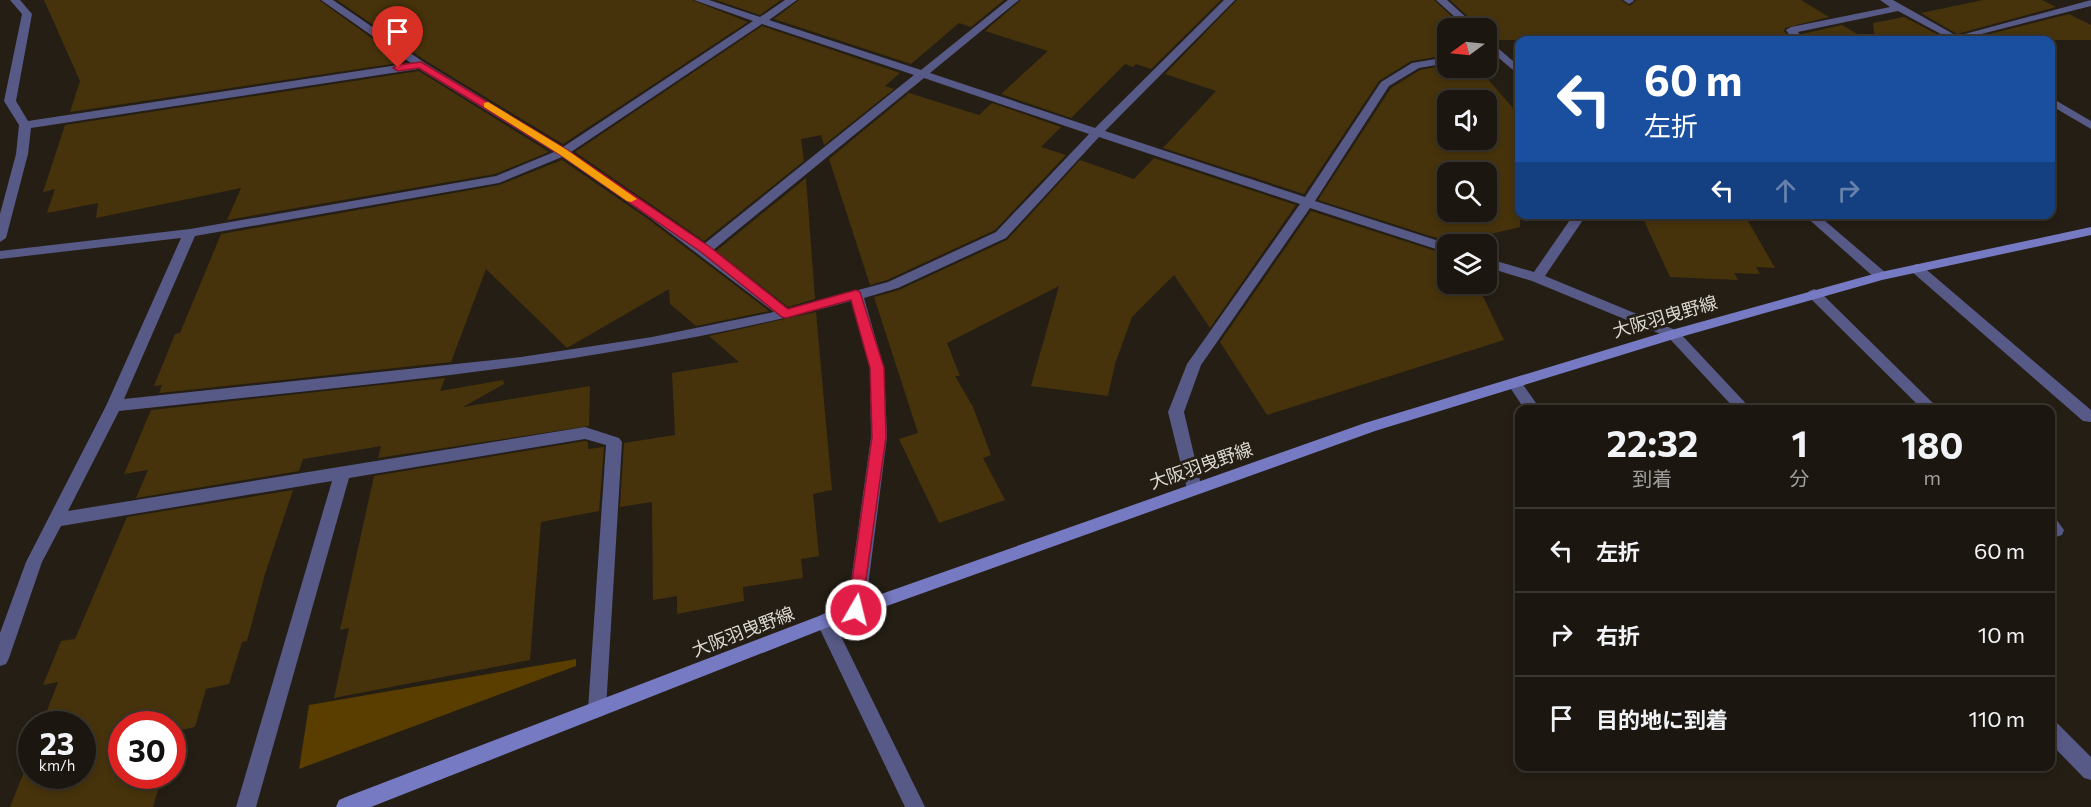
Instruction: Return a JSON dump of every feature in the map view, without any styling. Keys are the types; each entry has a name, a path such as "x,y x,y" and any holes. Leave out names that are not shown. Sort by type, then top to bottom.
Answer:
{"main road":[{"name":"大阪羽曳野線","path":"346,807 825,621 1370,427 1673,334 1814,294 1916,268 2091,231"}],"street":[{"path":"0,238 22,154 25,125 10,101 27,14 15,0"},
{"path":"326,0 421,65 563,152 705,250 786,314"},
{"path":"699,0 1437,245"},
{"path":"0,255 190,233 499,179 563,152 792,0"},
{"path":"705,250 1014,0"},
{"path":"114,406 521,362 652,342 786,314 893,285 1000,235 1097,132 1230,0"},
{"path":"1441,0 1462,18"},
{"path":"1885,0 1951,36"},
{"path":"1968,36 2091,3"},
{"path":"1795,36 1791,30 1900,8"},
{"path":"1497,56 1515,69"},
{"path":"1194,489 1176,412 1194,364 1308,202 1385,84 1416,65 1437,62"},
{"path":"25,125 421,65"},
{"path":"2055,103 2091,126"},
{"path":"1537,279 1578,219"},
{"path":"1815,219 1881,276"},
{"path":"0,658 34,562 114,406 190,233"},
{"path":"1497,266 1537,279 1673,334 1740,405"},
{"path":"1916,268 2088,417 2091,416"},
{"path":"1814,294 1928,405"},
{"path":"856,295 877,368 879,437 856,610"},
{"path":"1514,383 1530,405"},
{"path":"55,520 585,433 614,442 597,709"},
{"path":"246,807 342,473"},
{"path":"825,621 915,807"},
{"path":"2055,734 2091,771"}],"shaded area":[{"path":"576,659 576,666 299,769 309,705"}],"building":[{"path":"44,0 319,0 405,62 70,112 80,81"},
{"path":"337,0 692,0 748,22 563,144 426,61"},
{"path":"716,0 781,0 760,15"},
{"path":"799,0 1004,0 971,27 959,23 911,64 774,19"},
{"path":"1021,0 1221,0 1151,69 1136,64 1133,67 1125,64 1071,118 1001,94 1048,51 985,31"},
{"path":"1237,0 1434,0 1453,18 1437,18 1437,57 1411,61 1379,81 1304,194 1163,148 1216,91 1165,74"},
{"path":"1450,0 1621,0 1630,6 1636,0 1801,0 1829,17 1785,28 1784,31 1788,36 1515,36 1515,40 1497,40 1497,18 1469,18"},
{"path":"1983,0 2042,0 2056,7 1957,34 1921,13"},
{"path":"2069,14 2091,25 2091,40 2055,40 2055,36 1982,36"},
{"path":"1904,17 1940,36 1875,36 1873,23"},
{"path":"1842,25 1860,36 1803,36 1802,34"},
{"path":"762,26 900,73 885,86 894,89 824,145 821,135 801,139 804,161 704,241 575,152"},
{"path":"1437,67 1437,78 1487,78 1515,110 1515,219 1520,219 1520,227 1491,234 1437,234 1437,238 1318,200 1391,88 1420,70"},
{"path":"419,71 549,152 495,174 227,220 241,188 96,218 98,203 47,213 55,189 43,192 65,125"},
{"path":"909,93 979,115 992,103 1061,127 1041,147 1066,155 995,230 887,280 870,285 829,159"},
{"path":"1154,158 1296,205 1210,328 1174,275 1132,317 1115,364 1108,396 1031,386 1059,286 947,343 960,376 955,376 973,407 991,455 983,458 1005,500 939,523 899,439 918,433 874,297 899,290 1007,240 1080,160 1134,179"},
{"path":"562,160 648,219 769,311 696,326 670,304 669,289 567,348 486,269 451,362 159,393 162,385 154,386 175,334 180,333 221,234 499,185"},
{"path":"806,178 815,299 788,307 716,251"},
{"path":"1311,211 1437,251 1437,294 1482,294 1504,340 1267,415 1220,342"},
{"path":"1643,219 1747,219 1775,268 1756,267 1760,274 1734,273 1738,280 1670,277"},
{"path":"816,312 832,490 813,494 819,556 801,559 803,578 743,587 744,601 677,614 677,596 653,600 652,502 620,507 624,443 675,435 672,373 739,362 709,336"},
{"path":"445,378 440,391 503,380 504,384 463,407 590,386 589,426 378,458 381,446 303,459 299,471 136,498 148,470 124,474 151,410"},
{"path":"588,442 588,449 604,447 599,511 541,522 530,660 334,698 349,628 340,630 374,476"},
{"path":"293,490 265,574 247,641 242,642 229,684 206,689 195,727 186,729 186,711 108,711 108,789 158,789 153,807 10,807 18,787 18,789 96,789 96,711 47,711 58,682 43,685 61,641 75,639 127,517"}],"slow traffic":[{"path":"488,105 563,152 631,199"}],"route":[{"path":"398,68 421,65 563,152 705,250 786,314 856,295 877,368 879,437 856,610"}]}
